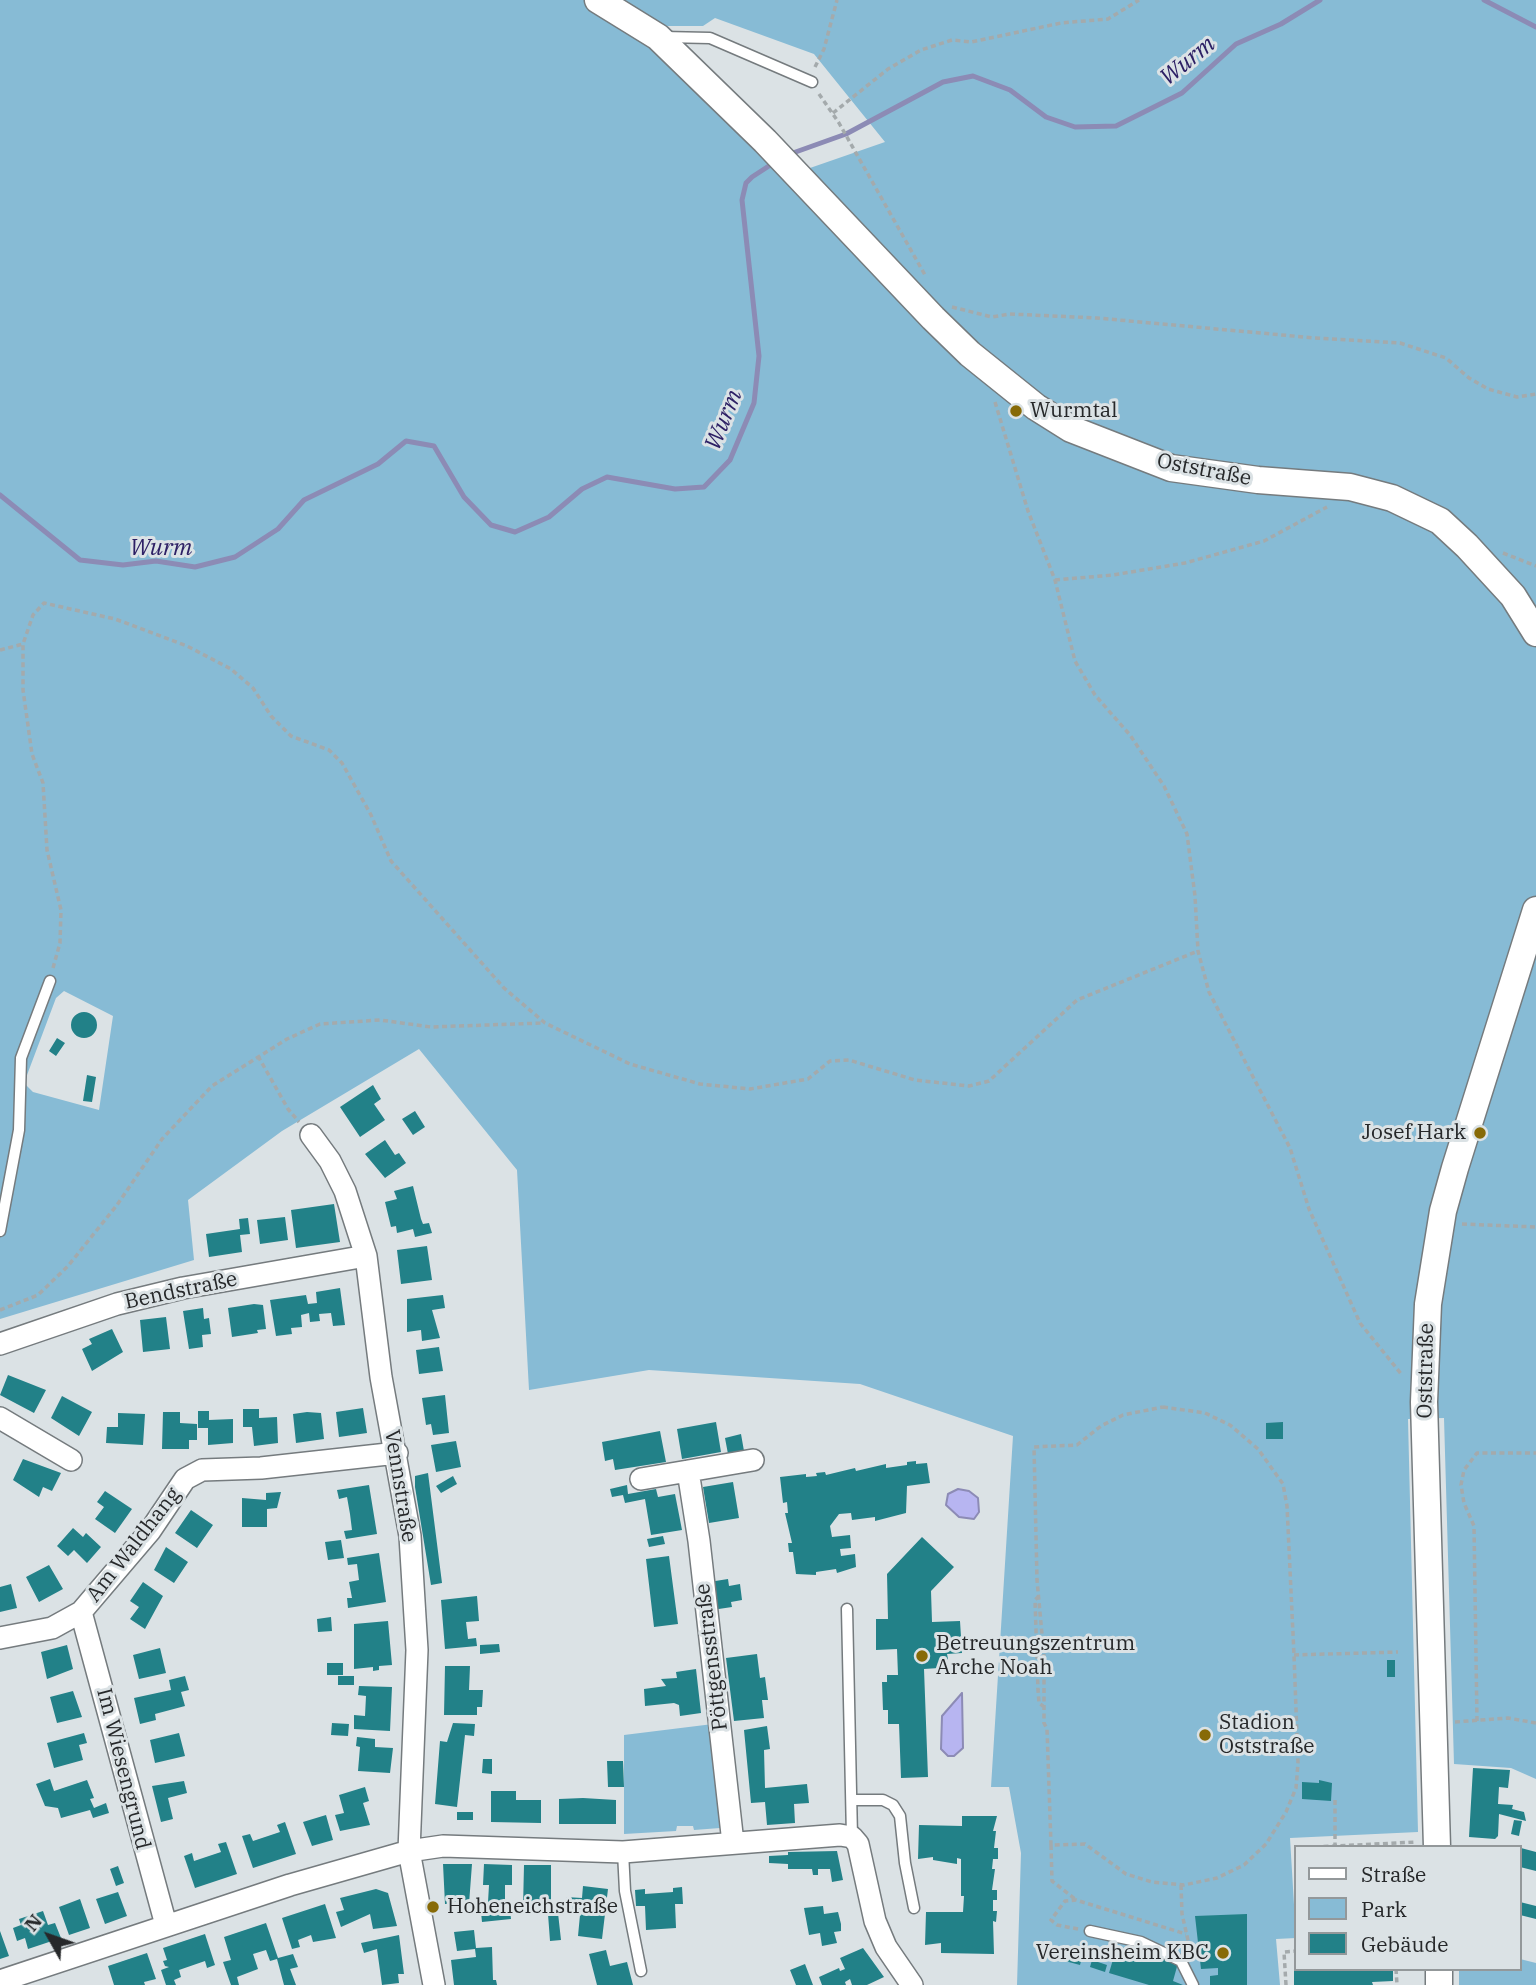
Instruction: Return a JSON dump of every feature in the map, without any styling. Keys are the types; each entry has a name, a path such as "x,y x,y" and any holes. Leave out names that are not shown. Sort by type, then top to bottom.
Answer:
{"street":[{"name":"Oststraße","path":"598,0 658,37 765,142 970,354 1036,407 1071,429 1171,468 1258,480 1350,487 1392,498 1440,521 1489,567 1513,596 1536,634"},
{"name":"Oststraße","path":"1429,1844 1424,1402 1428,1304 1443,1212 1536,909"},
{"name":"Vennstraße","path":"311,1135 330,1161 345,1191 366,1256 381,1377 397,1453 410,1536 417,1650 409,1851 434,1985"},
{"name":"Bendstraße","path":"0,1344 117,1304 183,1288 366,1256"},
{"path":"0,1418 71,1460"},
{"name":"Am Waldhang","path":"0,1637 52,1628 81,1612 150,1531 185,1479 202,1471 261,1468 397,1453"},
{"path":"641,1479 753,1460"},
{"name":"Pöttgensstraße","path":"688,1471 699,1541 733,1843"},
{"name":"Im Wiesengrund","path":"81,1612 166,1925"},
{"path":"0,1981 166,1925 409,1851 443,1846 623,1852 826,1835 852,1837 861,1855 875,1921 886,1947 912,1985"}],"lane":[{"path":"658,37 710,38 812,82"},
{"path":"0,1231 19,1130 21,1058 50,981"},
{"path":"847,1609 852,1837"},
{"path":"852,1800 883,1801 893,1805 900,1815 905,1863 914,1908"},
{"path":"623,1852 625,1891 641,1971"},
{"path":"1090,1931 1141,1942 1181,1961 1193,1985"}],"path":[{"path":"837,0 812,82 852,145 930,283"},
{"path":"833,113 888,69 921,50 952,40 971,43 1060,23 1108,19 1139,0"},
{"path":"943,307 960,307 974,315 992,317 1010,314 1097,318 1400,343 1446,358 1469,378 1488,389 1517,397 1536,394"},
{"path":"994,394 1028,510 1055,580 1075,661 1095,695 1130,735 1164,786 1187,834 1195,896 1198,951 1209,992 1290,1148 1309,1209 1360,1323 1424,1402"},
{"path":"1055,580 1113,575 1185,563 1264,541 1333,504 1350,487"},
{"path":"1491,549 1536,566"},
{"path":"50,981 60,943 61,910 47,850 43,783 32,754 23,690 23,644 33,615 44,603 115,619 187,646 231,669 253,688 271,716 291,736 329,750 342,764 371,815 391,861 505,988 545,1023 630,1064 700,1084 750,1090 808,1079 830,1062 849,1060 915,1080 970,1086 989,1081 1077,1000 1198,951"},
{"path":"0,650 23,644"},
{"path":"0,1310 38,1295 68,1266 117,1205 162,1139 212,1086 258,1056 320,1024 380,1020 431,1027 545,1023"},
{"path":"258,1056 288,1109"},
{"path":"1471,1225 1536,1227"},
{"path":"1051,1846 1084,1844 1126,1874 1152,1882 1181,1885 1217,1878 1244,1865 1266,1844 1286,1812 1296,1787 1298,1763 1294,1656 1287,1506 1283,1484 1270,1463 1241,1432 1211,1415 1170,1408 1144,1409 1112,1420 1077,1446 1034,1447 1039,1595 1035,1601 1038,1703 1043,1706 1052,1881 1076,1900 1186,1934"},
{"path":"1477,1721 1476,1562 1474,1526 1461,1485 1464,1470 1477,1453 1536,1453"},
{"path":"1294,1656 1398,1652"},
{"path":"1446,1722 1508,1718 1536,1723"},
{"path":"1335,1800 1335,1845 1429,1844"},
{"path":"1181,1885 1182,1914"},
{"path":"1076,1900 1065,1901 1058,1907 1052,1920 1057,1925 1090,1931"},
{"path":"1286,1985 1284,1952 1294,1951"}],"green space":[{"path":"0,0 1536,0 1536,1779 1511,1768 1454,1764 1444,1418 1408,1419 1418,1832 1290,1838 1294,1938 1276,1939 1280,1985 1017,1985 1021,1853 1009,1787 991,1787 1013,1436 860,1384 649,1370 529,1390 517,1170 419,1049 282,1131 188,1200 194,1260 0,1319","holes":["715,18 814,54 885,142 784,177 664,26 703,26","64,991 113,1016 99,1110 33,1092 24,1083 56,998"]},
{"path":"713,1724 720,1828 694,1830 693,1826 677,1826 676,1831 624,1834 624,1735"},
{"path":"1522,1960 1536,1963 1536,1985 1459,1985 1459,1971 1522,1971"}],"shaded area":[{"path":"958,1489 969,1491 978,1498 979,1512 974,1519 959,1517 946,1505 948,1494"},
{"path":"962,1693 963,1748 954,1756 948,1756 941,1749 942,1716"}],"building":[{"path":"84,1012 93,1016 97,1025 93,1034 84,1038 75,1034 71,1025 75,1016"},
{"path":"57,1038 65,1043 56,1056 49,1051"},
{"path":"87,1075 96,1077 92,1102 83,1101"},
{"path":"373,1085 381,1099 374,1104 385,1120 360,1137 340,1107"},
{"path":"415,1111 425,1127 413,1135 402,1119"},
{"path":"385,1140 395,1155 399,1153 406,1163 385,1178 365,1154"},
{"path":"413,1186 423,1224 429,1223 432,1233 415,1237 413,1229 397,1233 396,1226 391,1227 385,1202 397,1199 394,1191"},
{"path":"334,1204 340,1242 296,1248 291,1210"},
{"path":"285,1217 288,1240 260,1244 257,1220"},
{"path":"248,1218 250,1234 240,1235 242,1252 209,1257 206,1234 240,1229 239,1219"},
{"path":"427,1246 432,1280 401,1284 397,1250"},
{"path":"340,1288 345,1325 333,1326 331,1313 319,1314 320,1321 310,1322 309,1313 301,1315 302,1327 291,1328 292,1334 276,1336 270,1300 306,1295 308,1304 317,1303 316,1292"},
{"path":"443,1295 445,1308 432,1310 440,1338 422,1341 421,1330 407,1332 407,1299"},
{"path":"263,1305 266,1329 232,1337 228,1308"},
{"path":"203,1308 204,1319 209,1318 211,1334 202,1335 203,1347 189,1349 183,1311"},
{"path":"166,1317 170,1349 143,1352 140,1320"},
{"path":"112,1329 123,1352 92,1371 82,1349 92,1344 89,1339"},
{"path":"439,1347 443,1371 419,1374 416,1350"},
{"path":"8,1375 46,1390 34,1413 0,1395"},
{"path":"445,1395 449,1433 433,1435 431,1424 426,1425 422,1398"},
{"path":"62,1396 92,1412 79,1436 51,1418"},
{"path":"363,1408 367,1433 339,1437 336,1412"},
{"path":"243,1409 259,1409 259,1418 277,1417 278,1443 254,1446 252,1427 243,1427"},
{"path":"198,1411 209,1411 209,1420 233,1419 233,1443 208,1445 208,1428 198,1428"},
{"path":"163,1412 180,1412 180,1423 197,1424 197,1440 189,1440 189,1449 162,1449"},
{"path":"118,1413 145,1414 143,1445 106,1443 107,1427 118,1427"},
{"path":"321,1413 324,1439 296,1443 293,1414"},
{"path":"716,1422 721,1452 682,1459 677,1429"},
{"path":"1283,1422 1283,1439 1266,1439 1266,1423"},
{"path":"660,1431 666,1462 615,1470 613,1459 605,1461 602,1442"},
{"path":"741,1434 744,1451 728,1454 725,1438"},
{"path":"456,1441 461,1467 436,1472 431,1445"},
{"path":"23,1459 61,1473 52,1491 43,1487 39,1497 13,1480"},
{"path":"916,1461 916,1464 927,1463 930,1483 907,1486 906,1513 875,1521 875,1517 852,1520 851,1513 839,1514 830,1526 832,1537 850,1535 851,1548 840,1549 841,1556 855,1554 856,1567 837,1573 836,1569 816,1572 816,1575 796,1574 793,1552 789,1552 788,1543 792,1543 785,1513 788,1513 787,1502 783,1503 780,1477 806,1474 806,1477 817,1476 816,1473 825,1472 826,1475 886,1464 886,1468"},
{"path":"428,1473 442,1583 431,1585 415,1487 415,1476"},
{"path":"453,1476 457,1484 441,1493 436,1486"},
{"path":"733,1482 739,1518 709,1523 703,1487"},
{"path":"369,1485 377,1534 346,1539 344,1531 352,1530 347,1497 339,1499 337,1490"},
{"path":"627,1485 628,1494 656,1489 658,1497 675,1494 682,1530 651,1535 645,1499 625,1503 623,1495 612,1497 610,1489"},
{"path":"105,1491 132,1509 115,1533 95,1519 104,1507 97,1502"},
{"path":"281,1492 277,1508 267,1509 267,1527 242,1527 242,1498 266,1500 266,1493"},
{"path":"191,1510 213,1525 197,1548 175,1533"},
{"path":"73,1528 83,1537 86,1533 101,1547 87,1563 74,1550 68,1556 57,1546"},
{"path":"663,1536 665,1544 649,1547 647,1539"},
{"name":"Betreuungszentrum Arche Noah","path":"922,1537 954,1567 931,1591 932,1622 960,1621 962,1653 947,1654 948,1659 939,1668 924,1669 928,1777 901,1778 899,1724 888,1724 888,1710 883,1710 882,1682 887,1682 887,1675 898,1675 897,1649 876,1650 876,1619 888,1619 887,1574"},
{"path":"341,1540 344,1558 328,1560 325,1542"},
{"path":"166,1547 188,1562 174,1583 154,1570"},
{"path":"379,1553 386,1602 348,1608 347,1598 352,1598 349,1582 359,1580 357,1564 348,1565 347,1558"},
{"path":"669,1556 678,1624 654,1627 646,1559"},
{"path":"49,1565 63,1589 39,1602 26,1577"},
{"path":"728,1579 729,1586 740,1584 742,1600 731,1602 732,1607 712,1610 709,1582"},
{"path":"143,1582 163,1596 145,1629 130,1619 139,1607 130,1601"},
{"path":"11,1584 17,1608 0,1612 0,1587"},
{"path":"477,1596 479,1621 466,1622 468,1639 476,1638 477,1646 445,1649 441,1600"},
{"path":"331,1617 332,1631 318,1632 317,1619"},
{"path":"388,1621 392,1665 379,1666 379,1670 373,1671 373,1667 354,1669 354,1624"},
{"path":"499,1644 500,1652 480,1654 480,1645"},
{"path":"67,1645 73,1669 47,1679 41,1652"},
{"path":"160,1648 166,1673 139,1679 133,1655"},
{"path":"757,1654 760,1678 765,1677 768,1700 762,1700 764,1718 734,1721 726,1658"},
{"path":"1387,1660 1395,1660 1395,1677 1387,1677"},
{"path":"327,1663 343,1663 343,1675 327,1675"},
{"path":"445,1666 470,1666 469,1690 483,1690 482,1707 477,1707 477,1715 444,1715"},
{"path":"696,1669 701,1713 680,1716 679,1705 674,1703 645,1706 644,1689 666,1686 661,1679 677,1678 676,1672"},
{"path":"185,1676 189,1690 181,1692 185,1706 155,1714 156,1720 140,1724 134,1698 171,1690 169,1680"},
{"path":"338,1676 354,1676 354,1685 338,1685"},
{"path":"359,1686 392,1687 390,1731 354,1729 354,1715 365,1716 366,1696 358,1695"},
{"path":"73,1691 82,1717 57,1723 50,1697"},
{"path":"332,1723 349,1724 348,1736 331,1735"},
{"path":"453,1723 475,1724 474,1736 465,1735 457,1807 435,1804 440,1741 447,1742"},
{"path":"767,1726 770,1749 764,1750 765,1788 807,1784 809,1803 794,1804 795,1823 767,1825 765,1802 751,1803 744,1730"},
{"path":"84,1733 87,1743 79,1745 83,1760 54,1768 47,1743"},
{"path":"179,1733 185,1756 155,1763 150,1740"},
{"path":"357,1737 375,1739 375,1747 393,1748 390,1773 358,1771 360,1747 356,1746"},
{"path":"483,1759 492,1759 492,1774 482,1773"},
{"path":"607,1761 623,1761 624,1787 608,1787"},
{"path":"1473,1768 1510,1770 1508,1788 1499,1787 1498,1804 1513,1805 1512,1809 1524,1812 1526,1821 1499,1814 1498,1836 1495,1839 1469,1837"},
{"path":"50,1779 54,1791 87,1780 94,1798 90,1799 94,1808 106,1803 109,1813 93,1818 90,1810 61,1818 58,1808 45,1806 36,1784"},
{"path":"1319,1780 1332,1783 1331,1801 1302,1799 1302,1782 1319,1783"},
{"path":"184,1781 187,1793 168,1798 173,1819 161,1822 152,1786"},
{"path":"365,1787 369,1801 363,1803 370,1825 340,1831 335,1815 344,1813 339,1795"},
{"path":"491,1791 516,1791 516,1800 541,1800 541,1823 491,1822"},
{"path":"559,1799 616,1800 616,1824 559,1824"},
{"path":"457,1812 473,1812 473,1820 457,1820"},
{"path":"326,1815 333,1840 312,1846 303,1822"},
{"path":"962,1816 997,1816 993,1831 996,1831 994,1848 998,1848 998,1859 993,1859 992,1869 995,1869 992,1890 997,1890 997,1900 993,1900 993,1911 997,1911 996,1922 993,1921 994,1954 941,1953 941,1943 925,1945 926,1912 963,1912 964,1896 961,1896 961,1859 957,1858 957,1864 933,1860 933,1857 918,1859 919,1825 962,1826"},
{"path":"1514,1820 1522,1821 1519,1836 1511,1834"},
{"path":"285,1822 296,1854 253,1868 242,1836 250,1834 253,1841 280,1832 277,1825"},
{"path":"226,1842 237,1874 195,1888 184,1856 192,1853 194,1861 221,1852 218,1844"},
{"path":"1522,1848 1536,1852 1536,1871 1522,1868"},
{"path":"837,1851 843,1880 832,1882 830,1869 818,1869 818,1875 813,1875 812,1869 788,1869 788,1864 769,1863 769,1856 788,1855 788,1852"},
{"path":"443,1864 472,1864 469,1904 445,1904"},
{"path":"484,1864 512,1865 512,1885 505,1885 505,1903 509,1903 511,1919 482,1922 480,1902 488,1902 489,1885 483,1885"},
{"path":"524,1865 551,1865 551,1908 523,1908"},
{"path":"118,1866 124,1883 116,1886 110,1869"},
{"path":"583,1886 608,1889 602,1939 578,1936 580,1915 564,1913 565,1908 561,1908 561,1901 566,1901 566,1897 582,1898"},
{"path":"682,1887 683,1904 675,1904 676,1928 646,1930 645,1906 636,1906 635,1890 645,1889 645,1894 673,1892 673,1888"},
{"path":"376,1889 388,1893 397,1926 373,1929 370,1914 341,1927 336,1912 344,1910 340,1898"},
{"path":"118,1892 127,1916 105,1924 96,1899"},
{"path":"80,1899 90,1928 69,1935 59,1907"},
{"path":"1522,1902 1536,1906 1536,1919 1522,1916"},
{"path":"325,1904 336,1938 313,1942 311,1935 298,1940 300,1947 292,1949 282,1918"},
{"path":"823,1906 824,1914 838,1912 841,1931 834,1932 837,1943 822,1946 820,1933 809,1935 804,1908"},
{"path":"43,1911 48,1925 55,1923 61,1938 28,1949 25,1938 17,1941 13,1928 21,1925 19,1919"},
{"path":"558,1913 561,1940 550,1941 548,1914"},
{"name":"Vereinsheim KBC","path":"1247,1914 1247,1985 1210,1985 1210,1976 1218,1975 1218,1968 1201,1969 1195,1916"},
{"path":"266,1923 278,1958 293,1954 298,1967 290,1969 296,1985 284,1985 277,1959 270,1961 266,1950 253,1954 258,1969 237,1977 239,1985 231,1985 223,1962 231,1960 224,1937"},
{"path":"474,1930 476,1948 492,1947 493,1980 496,1980 497,1985 454,1985 451,1960 476,1957 475,1949 457,1951 454,1932"},
{"path":"0,1931 9,1956 0,1959"},
{"path":"205,1934 215,1965 207,1968 205,1961 179,1970 181,1977 174,1980 176,1985 166,1985 161,1970 169,1967 165,1966 163,1961 167,1960 163,1948"},
{"path":"399,1935 404,1974 398,1974 399,1983 382,1985 377,1949 364,1953 361,1943"},
{"path":"1070,1946 1084,1950 1080,1965 1065,1961"},
{"name":"Vereinsheim KBC","path":"1117,1946 1178,1963 1173,1981 1183,1985 1149,1985 1109,1973"},
{"path":"863,1948 884,1977 867,1985 852,1985 850,1979 845,1982 846,1985 822,1985 819,1977 839,1968 840,1971 845,1969 840,1958"},
{"path":"606,1950 610,1966 627,1962 633,1985 597,1985 589,1954"},
{"path":"147,1953 156,1979 144,1982 145,1985 114,1985 108,1966"},
{"path":"1092,1960 1107,1965 1105,1972 1090,1967"},
{"path":"805,1964 813,1985 796,1985 790,1970"},
{"path":"1294,1971 1393,1971 1393,1981 1372,1982 1373,1985 1294,1985"}],"waterway":[{"name":"Wurm","path":"790,154 846,134 943,82 973,76 1010,90 1046,117 1075,127 1116,126 1182,93 1236,44 1281,24 1320,0"},
{"name":"Wurm","path":"1484,0 1536,27"},
{"name":"Wurm","path":"0,495 80,560 123,565 156,561 195,567 235,557 278,529 304,500 378,464 406,441 434,446 464,497 491,525 515,532 549,517 582,489 607,477 675,489 704,487 730,460 754,403 759,356 742,200 746,183 775,162"}],"place":[{"name":"Wurmtal","path":"1016,411"},
{"name":"Josef Hark","path":"1480,1133"},
{"name":"Betreuungszentrum Arche Noah","path":"922,1656"},
{"name":"Stadion Oststraße","path":"1205,1735"},
{"name":"Hoheneichstraße","path":"433,1907"},
{"name":"Vereinsheim KBC","path":"1223,1953"}]}
